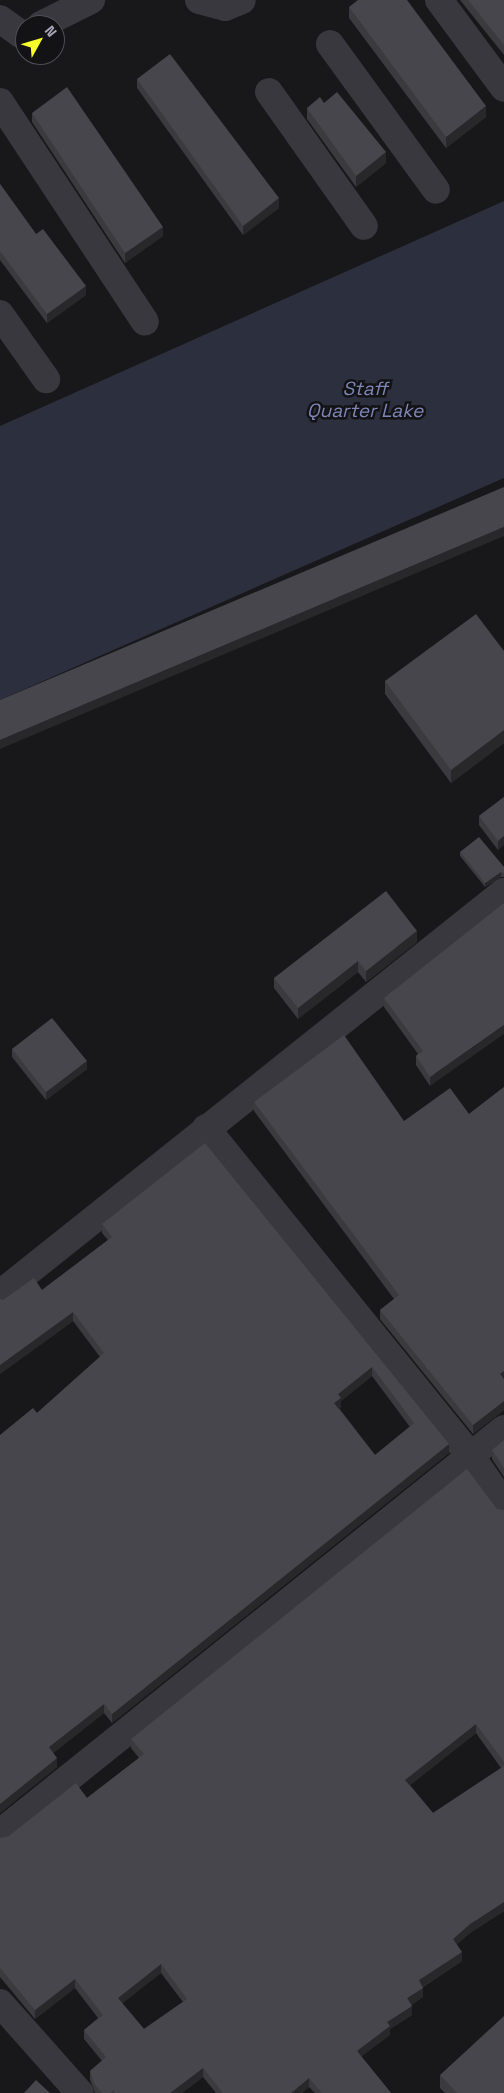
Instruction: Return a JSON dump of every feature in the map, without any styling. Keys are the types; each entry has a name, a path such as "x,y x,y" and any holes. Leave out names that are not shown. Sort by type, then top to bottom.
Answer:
{"street":[{"path":"61,15 91,0"},
{"path":"199,0 225,6 242,0"},
{"path":"439,0 504,88"},
{"path":"0,19 15,29"},
{"path":"330,44 436,190"},
{"path":"268,92 364,226"},
{"path":"0,102 145,322"},
{"path":"0,314 46,379"},
{"path":"0,1294 504,892"},
{"path":"206,1128 470,1455 504,1504"},
{"path":"0,1833 504,1429"},
{"path":"0,2003 80,2093"}],"water":[{"name":"Staff Quarter Lake","path":"504,201 504,478 0,700 0,426"}],"building":[{"path":"358,0 407,0 486,106 446,137 349,7"},
{"path":"468,0 504,0 504,45"},
{"path":"170,54 279,198 243,226 137,79"},
{"path":"67,87 163,227 125,253 32,113"},
{"path":"337,92 386,152 356,176 307,108 320,97 324,103"},
{"path":"0,184 36,234 43,229 86,286 47,314 0,251"},
{"path":"504,487 504,527 0,740 0,700"},
{"path":"476,614 504,651 504,730 451,770 385,681"},
{"path":"504,797 504,836 498,841 479,816"},
{"path":"479,837 504,867 504,873 501,872 485,883 460,852"},
{"path":"386,891 417,931 366,971 358,961 298,1008 274,978"},
{"path":"504,903 504,1025 430,1077 416,1056 423,1051 384,998"},
{"path":"52,1018 87,1061 46,1092 12,1049"},
{"path":"344,1035 404,1121 450,1088 469,1114 504,1087 504,1371 500,1374 504,1379 504,1401 473,1425 380,1310 399,1295 254,1102"},
{"path":"205,1143 449,1444 112,1714 104,1704 49,1747 57,1758 0,1804 0,1435 33,1408 37,1413 104,1353 73,1312 0,1365 0,1299 3,1300 34,1278 42,1290 112,1237 102,1224","holes":["372,1367 414,1423 375,1455 334,1403 341,1398 338,1394"]},
{"path":"504,1440 504,1468 492,1450"},
{"path":"467,1469 497,1509 504,1510 504,1762 476,1724 405,1780 433,1813 504,1766 504,1902 470,1924 453,1939 462,1952 419,1980 423,1988 407,1998 412,2006 387,2022 390,2026 357,2051 391,2093 322,2093 309,2078 291,2093 223,2093 203,2068 170,2093 115,2093 113,2090 110,2093 102,2093 95,2085 90,2071 106,2057 84,2030 103,2015 75,1979 35,2010 0,1968 0,1838 9,1836 76,1783 87,1798 144,1754 131,1739","holes":["161,1964 187,1999 144,2029 118,1998"]},
{"path":"504,2016 504,2093 457,2093 440,2075"},
{"path":"36,2080 50,2093 24,2093"}]}
